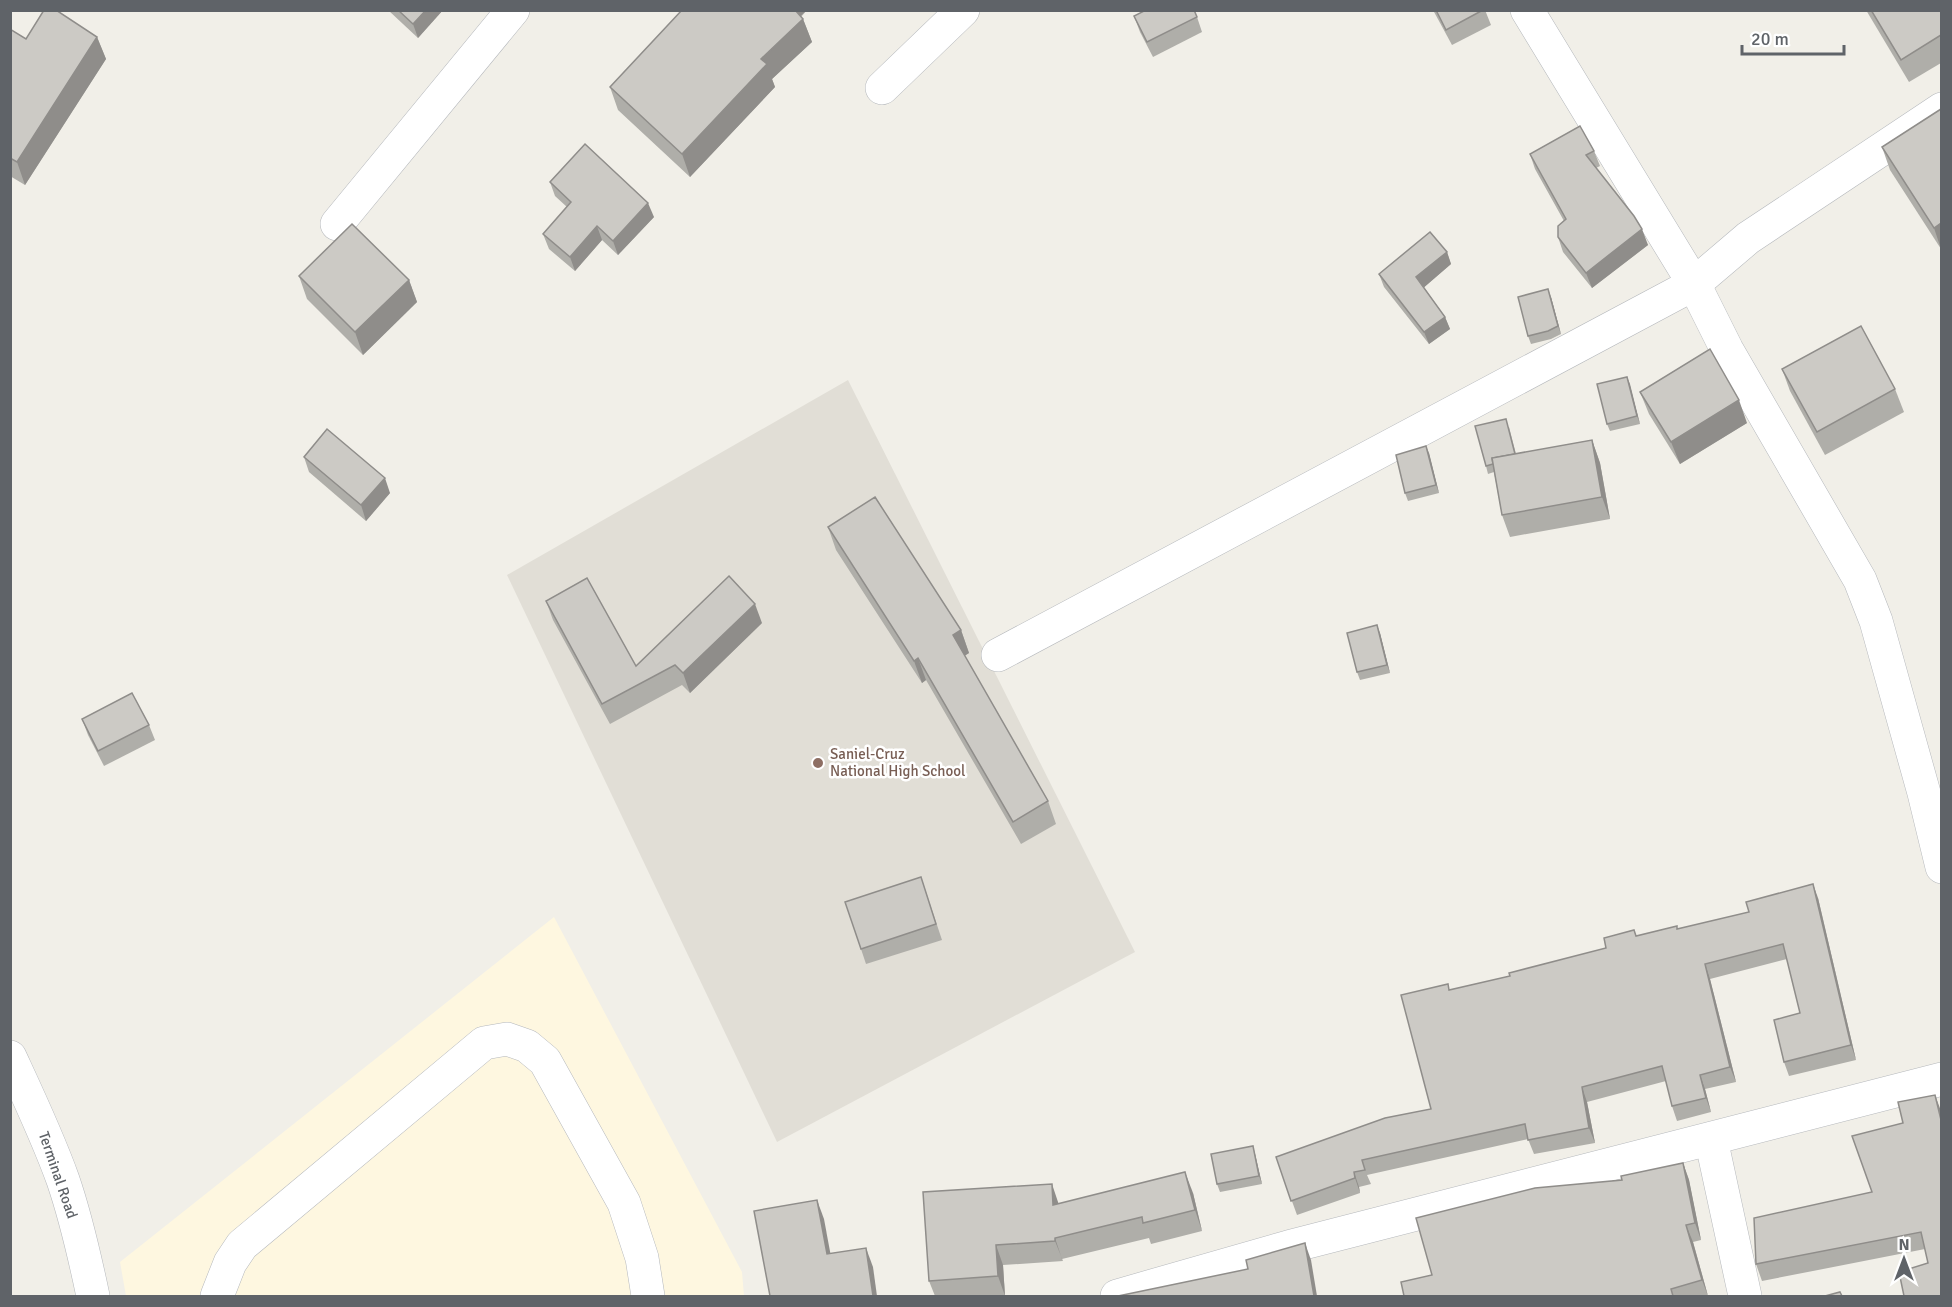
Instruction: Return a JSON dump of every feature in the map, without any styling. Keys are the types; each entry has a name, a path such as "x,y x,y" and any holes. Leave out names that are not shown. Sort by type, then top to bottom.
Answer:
{"street":[{"path":"337,224 513,10"},
{"path":"882,88 963,10"},
{"path":"1527,10 1694,284 1727,350 1860,580 1876,621 1924,793 1941,867"},
{"path":"998,655 1694,284 1748,238 1941,109"},
{"path":"217,1296 230,1263 242,1245 484,1043 507,1039 527,1046 544,1061 598,1153 624,1203 642,1258 648,1296"},
{"name":"Terminal Road","path":"10,1057 35,1110 63,1182 93,1296"},
{"path":"1117,1296 1288,1247 1941,1079"},
{"path":"1711,1139 1745,1296"}],"shaded area":[{"name":"Saniel-Cruz National High School","path":"848,380 1135,952 777,1142 507,575"},
{"path":"554,917 742,1272 744,1296 126,1296 120,1262"}],"building":[{"path":"44,10 56,10 97,37 17,162 10,158 10,29 26,39"},
{"path":"398,10 426,10 413,24"},
{"path":"682,10 795,10 803,19 761,59 767,64 682,154 610,87"},
{"path":"1146,10 1194,10 1197,17 1147,42 1134,16"},
{"path":"1436,10 1483,10 1446,30"},
{"path":"1871,10 1941,10 1941,35 1901,60"},
{"path":"1941,109 1941,223 1934,228 1882,147"},
{"path":"1580,126 1594,151 1586,155 1642,229 1586,273 1558,237 1558,226 1566,219 1530,154"},
{"path":"585,144 648,203 613,241 597,226 570,257 543,234 571,202 550,182"},
{"path":"352,224 409,280 355,332 299,276"},
{"path":"1430,232 1447,252 1416,277 1445,317 1424,332 1379,274"},
{"path":"1548,289 1558,326 1528,336 1518,297"},
{"path":"1861,326 1895,389 1817,432 1782,369"},
{"path":"1710,349 1739,400 1671,442 1640,392"},
{"path":"1627,377 1637,416 1607,424 1597,384"},
{"path":"1506,419 1515,454 1492,458 1493,464 1486,466 1475,426"},
{"path":"327,429 385,478 361,505 304,457"},
{"path":"1592,440 1602,497 1502,515 1492,458"},
{"path":"1426,446 1436,485 1405,493 1396,455"},
{"path":"875,497 961,630 953,635 1048,801 1013,822 918,658 914,661 828,527"},
{"path":"729,576 755,604 683,673 675,665 602,704 546,601 587,578 636,666"},
{"path":"1377,625 1387,665 1357,672 1347,633"},
{"path":"132,693 149,725 98,751 82,719"},
{"path":"921,877 936,924 861,949 845,902"},
{"path":"1813,884 1851,1045 1784,1062 1774,1020 1800,1013 1783,944 1705,964 1730,1067 1700,1075 1706,1098 1672,1106 1662,1066 1582,1087 1589,1128 1528,1140 1525,1124 1362,1160 1365,1170 1354,1172 1355,1178 1291,1201 1276,1157 1385,1118 1431,1109 1401,995 1448,984 1449,990 1510,976 1509,973 1606,948 1604,938 1634,930 1636,936 1749,912 1746,902"},
{"path":"1935,1095 1941,1120 1941,1296 1904,1296 1899,1272 1928,1263 1921,1232 1756,1264 1754,1218 1872,1192 1852,1136 1903,1123 1898,1102"},
{"path":"1253,1146 1259,1176 1217,1184 1211,1154"},
{"path":"1683,1163 1695,1223 1686,1225 1702,1280 1671,1289 1673,1296 1404,1296 1401,1282 1432,1275 1416,1218 1535,1188 1622,1180 1621,1176"},
{"path":"1185,1172 1195,1210 1143,1223 1142,1217 1055,1238 1055,1241 996,1245 998,1276 929,1281 923,1192 1052,1184 1053,1205"},
{"path":"817,1200 827,1254 866,1248 873,1296 770,1296 754,1211"},
{"path":"1305,1243 1314,1296 1118,1296 1248,1269 1246,1260"},
{"path":"1840,1292 1842,1296 1825,1296"}],"place":[{"name":"Saniel-Cruz National High School","path":"818,763"}]}
